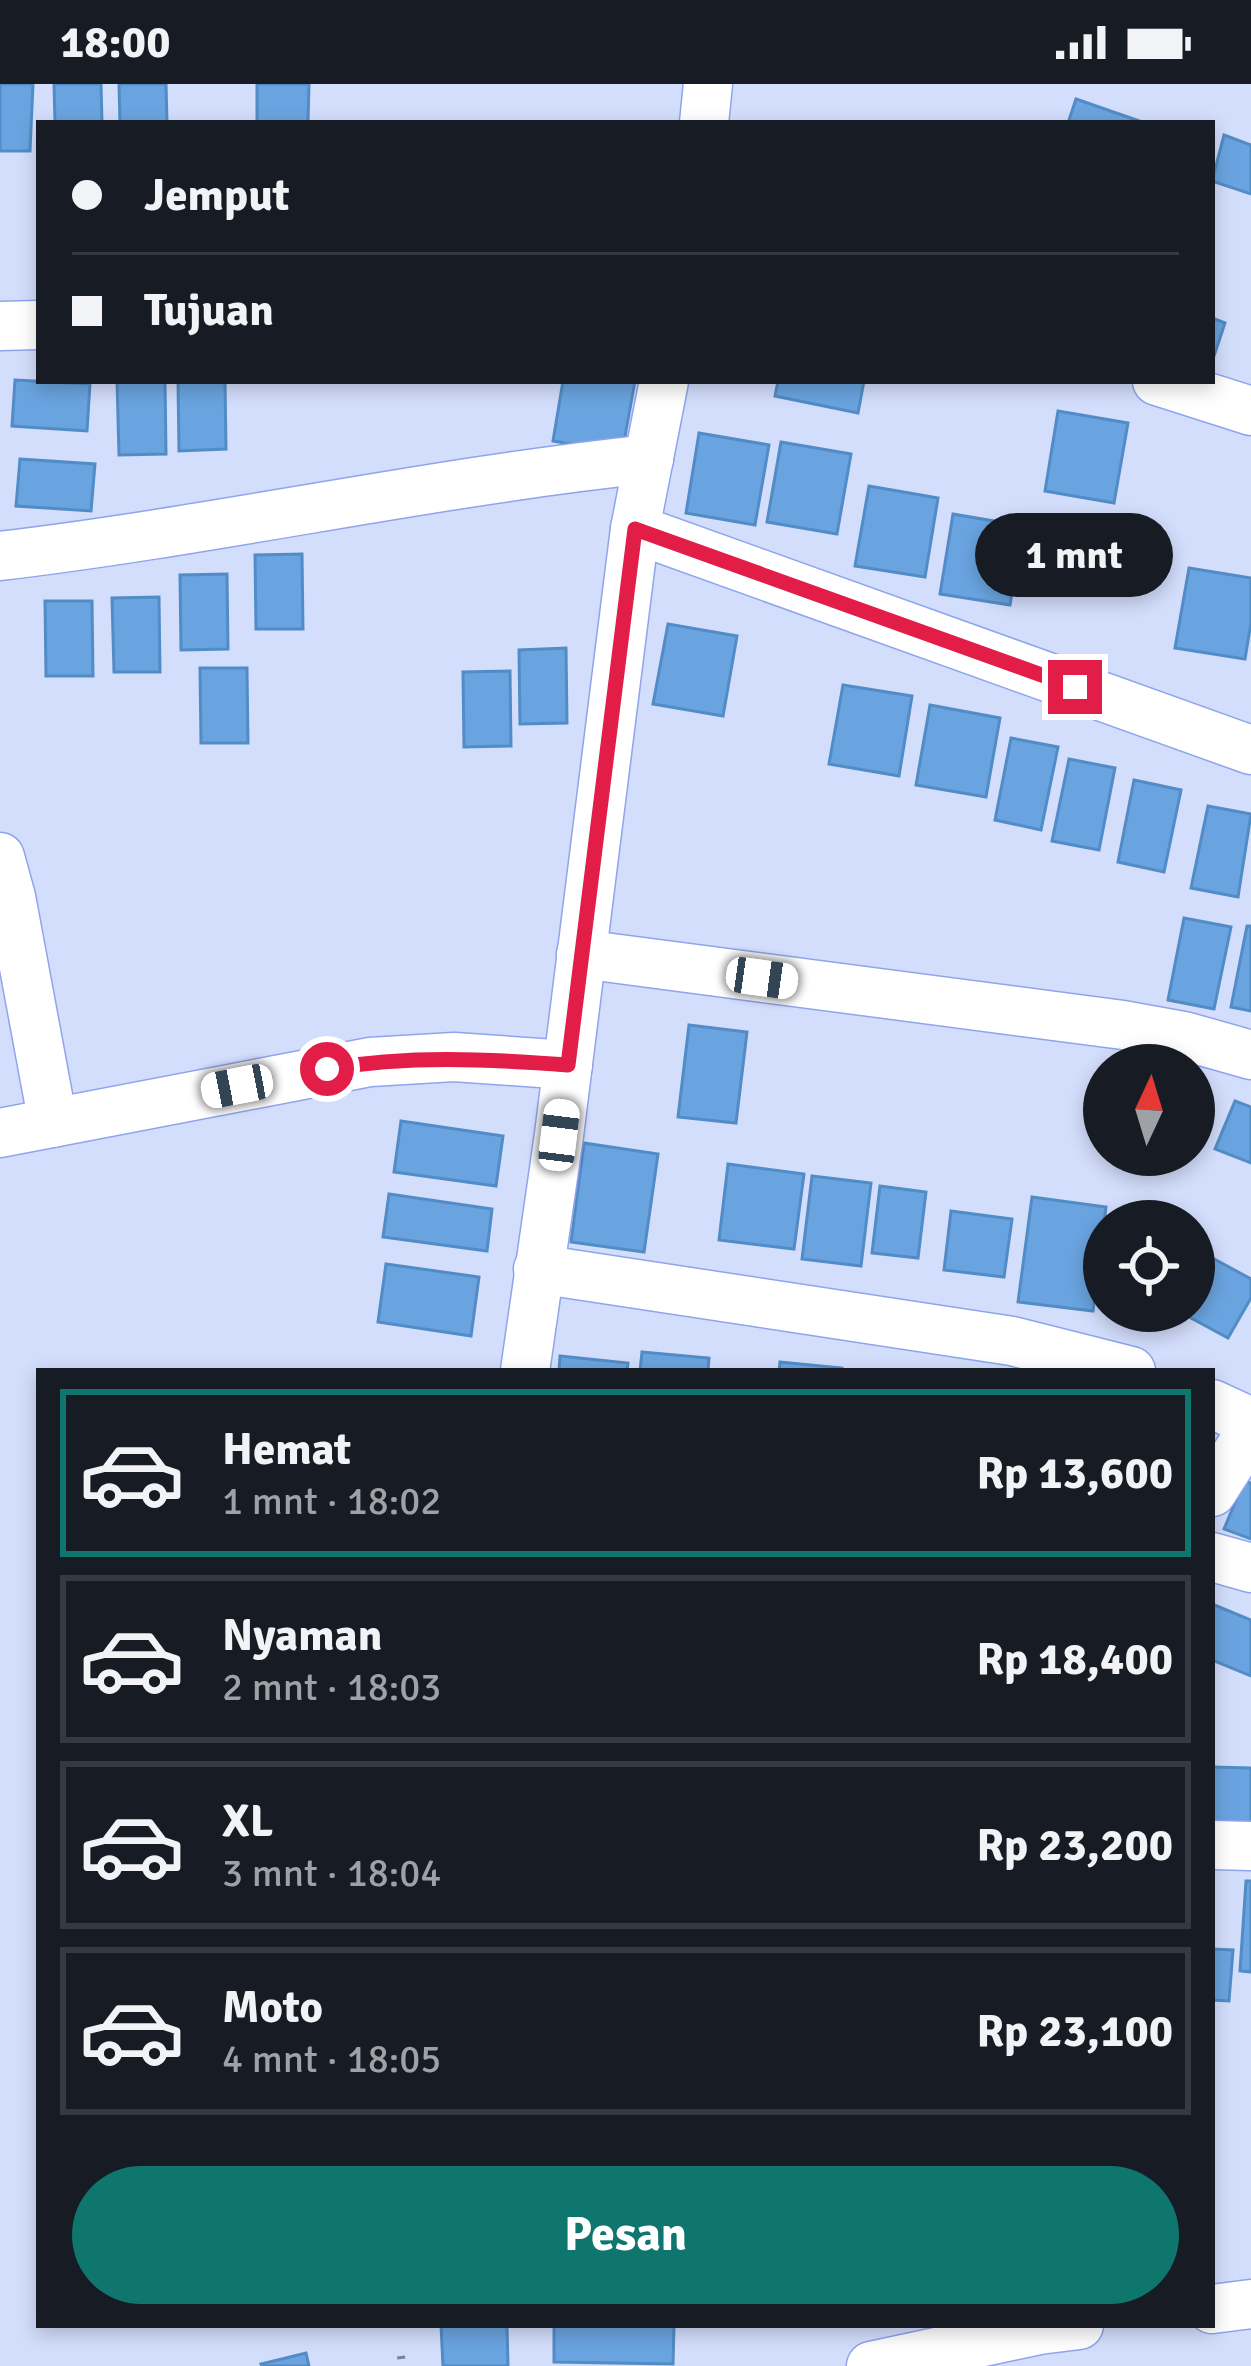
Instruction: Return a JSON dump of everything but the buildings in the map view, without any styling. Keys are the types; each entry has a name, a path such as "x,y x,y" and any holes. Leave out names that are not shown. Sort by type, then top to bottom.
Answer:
{"street":[{"path":"704,120 708,84"},
{"path":"0,326 36,325"},
{"path":"525,1368 635,529 663,384"},
{"path":"1166,384 1251,411"},
{"path":"0,556 485,478 649,459"},
{"path":"635,529 1251,750"},
{"path":"0,856 52,1123"},
{"path":"581,954 1123,1025 1251,1055"},
{"path":"0,1133 370,1062 454,1058 568,1065"},
{"path":"538,1269 1012,1341 1119,1368"},
{"path":"1215,1406 1251,1426 1215,1487"},
{"path":"1215,1558 1251,1568"},
{"path":"1215,1845 1251,1846"},
{"path":"1215,2309 1251,2304"},
{"path":"871,2366 1048,2336"}],"route":[{"path":"327,1069 454,1058 568,1065 635,529 1075,687"}]}
